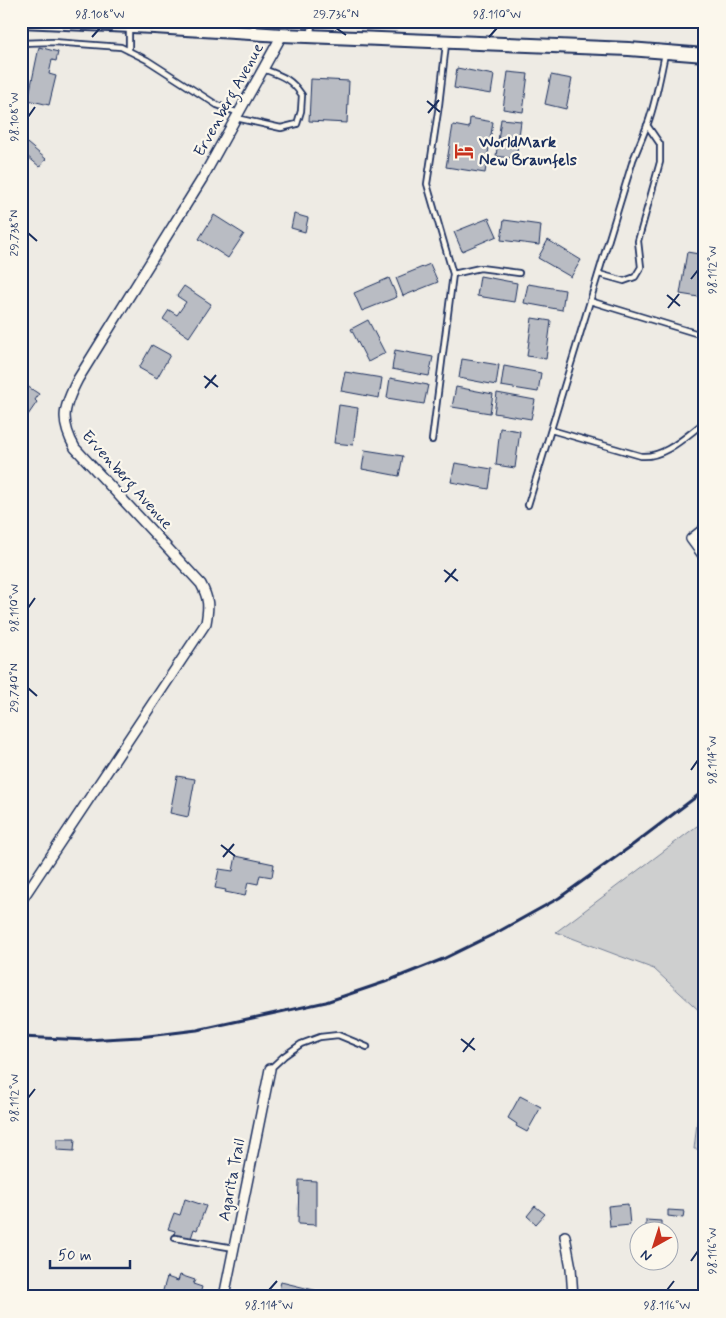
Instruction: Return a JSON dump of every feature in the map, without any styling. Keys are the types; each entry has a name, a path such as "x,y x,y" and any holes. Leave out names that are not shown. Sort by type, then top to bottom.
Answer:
{"street":[{"path":"21,21 129,26 254,28 282,36 619,49 705,55"},
{"name":"Ervenberg Avenue","path":"21,901 206,623 208,602 201,584 75,448 68,435 65,422 65,408 78,379 202,179 282,36"},
{"path":"705,528 691,539 705,558"},
{"name":"Agarita Trail","path":"224,1297 270,1069"},
{"path":"565,1236 571,1268 573,1297"},
{"path":"21,1292 38,1297"}],"lane":[{"path":"310,37 312,21"},
{"path":"129,26 129,51"},
{"path":"21,43 53,42 121,48 147,60 217,105 238,115 281,128 297,124 301,111 302,94 294,84 280,75 263,69"},
{"path":"432,440 453,274 427,184 446,42"},
{"path":"528,505 633,160 647,126 665,52"},
{"path":"599,274 624,281 635,276 641,267 638,241 660,162 660,144 647,126"},
{"path":"453,274 480,268 520,274"},
{"path":"590,301 705,336"},
{"path":"551,430 649,457 669,449 705,422"},
{"path":"270,1069 301,1044 320,1037 338,1035 367,1047"},
{"path":"175,1238 234,1248"}],"shaded area":[{"path":"705,820 705,1016 654,969 556,932"},
{"path":"705,1054 705,1149 694,1149"}],"building":[{"path":"39,47 58,52 56,61 52,60 49,74 56,76 49,105 28,100"},
{"path":"457,68 494,75 491,94 454,88"},
{"path":"508,72 528,74 523,112 503,109"},
{"path":"551,75 572,79 566,109 545,104"},
{"path":"311,79 349,81 347,123 309,121"},
{"path":"470,118 493,122 485,173 446,167 453,125 469,128"},
{"path":"501,119 521,121 516,159 496,156"},
{"path":"21,138 46,159 40,167 21,151"},
{"path":"294,214 308,218 305,232 291,228"},
{"path":"214,215 244,234 228,258 199,239"},
{"path":"489,218 497,236 462,251 454,232"},
{"path":"504,220 541,225 539,245 501,240"},
{"path":"548,240 581,260 571,277 538,258"},
{"path":"687,252 705,255 705,298 680,294"},
{"path":"430,264 438,282 403,296 396,278"},
{"path":"480,276 517,283 514,302 477,296"},
{"path":"389,278 397,297 362,311 354,293"},
{"path":"528,284 565,290 562,310 524,303"},
{"path":"184,286 211,304 189,337 163,319 169,310 177,315 186,302 177,296"},
{"path":"532,318 551,321 546,359 527,356"},
{"path":"368,320 385,353 368,362 351,329"},
{"path":"152,345 170,355 157,378 139,368"},
{"path":"395,350 433,357 429,376 392,369"},
{"path":"462,359 499,365 496,385 459,378"},
{"path":"504,366 541,373 538,392 501,386"},
{"path":"345,372 382,378 379,398 341,391"},
{"path":"390,378 428,385 424,404 387,398"},
{"path":"24,384 39,394 35,400 37,402 28,415 21,410 21,388"},
{"path":"456,387 493,394 490,413 452,407"},
{"path":"497,393 535,400 531,419 494,413"},
{"path":"339,405 358,408 353,445 334,443"},
{"path":"500,428 520,431 515,468 496,465"},
{"path":"365,450 403,456 399,476 362,469"},
{"path":"455,463 492,469 489,489 451,482"},
{"path":"177,776 195,779 188,817 170,813"},
{"path":"236,856 274,864 272,877 260,875 258,884 248,882 245,896 215,888 219,869 233,871"},
{"path":"520,1096 541,1107 527,1132 516,1126 517,1124 508,1118"},
{"path":"57,1139 75,1139 74,1151 57,1150"},
{"path":"299,1180 316,1181 316,1225 298,1224"},
{"path":"185,1199 206,1206 197,1230 194,1229 190,1241 174,1235 175,1231 168,1229 174,1213 180,1215"},
{"path":"628,1204 630,1220 628,1225 610,1227 608,1206"},
{"path":"535,1206 545,1214 536,1224 527,1216"},
{"path":"668,1210 684,1211 683,1218 668,1216"},
{"path":"180,1275 195,1280 193,1284 202,1287 199,1297 161,1297 167,1277 178,1281"},
{"path":"281,1282 318,1291 316,1297 277,1297"}],"railway":[{"path":"21,1037 86,1040 140,1037 197,1030 326,1002 385,982 443,959 496,933 559,898 705,790"}],"place":[{"name":"WorldMark New Braunfels","path":"464,151"}]}
